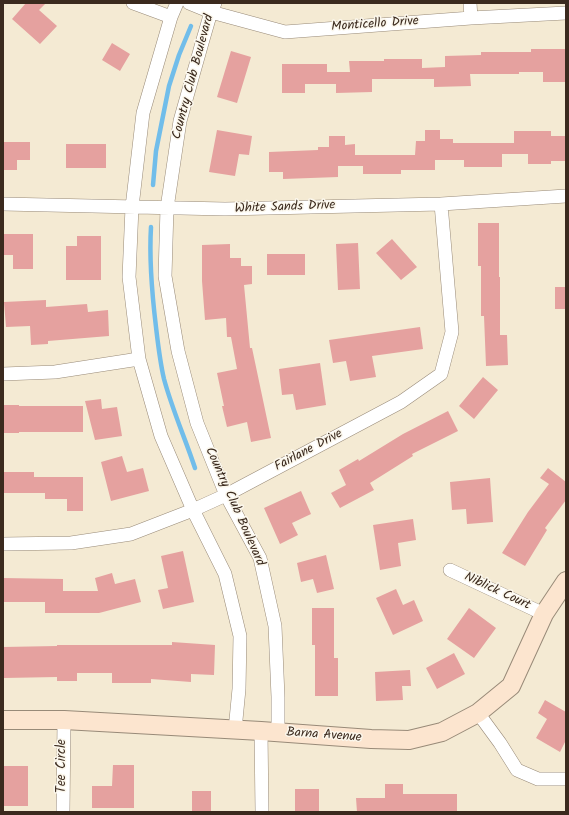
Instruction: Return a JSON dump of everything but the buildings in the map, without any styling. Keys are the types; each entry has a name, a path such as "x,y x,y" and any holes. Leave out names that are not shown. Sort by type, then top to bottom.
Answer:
{"street":[{"path":"133,3 171,18"},
{"path":"177,3 171,18 143,112 132,207 130,276 140,359 161,436 193,510 226,574 240,636 239,689 235,730"},
{"name":"Monticello Drive","path":"189,3 213,7 286,32 471,18 566,13"},
{"path":"470,3 471,18"},
{"name":"Country Club Boulevard","path":"213,7 180,121 167,208 165,276 178,351 197,423 226,494 260,558 276,626 278,697 270,732 262,812"},
{"name":"White Sands Drive","path":"3,204 224,209 441,204 566,196"},
{"name":"Fairlane Drive","path":"3,544 71,543 131,534 193,510 401,402 441,374 452,332 441,204"},
{"path":"3,374 55,372 140,359"},
{"name":"Niblick Court","path":"450,570 544,614"},
{"name":"Barna Avenue","path":"3,720 64,720 371,739 409,740 442,732 478,713 511,686 544,614 566,582"},
{"path":"478,713 500,743 517,770 538,779 566,779"},
{"name":"Tee Circle","path":"63,812 64,720"}],"waterway":[{"path":"153,185 156,151 169,86 179,55 191,26"},
{"path":"151,227 150,252 152,290 161,366 171,401 195,468"}]}
